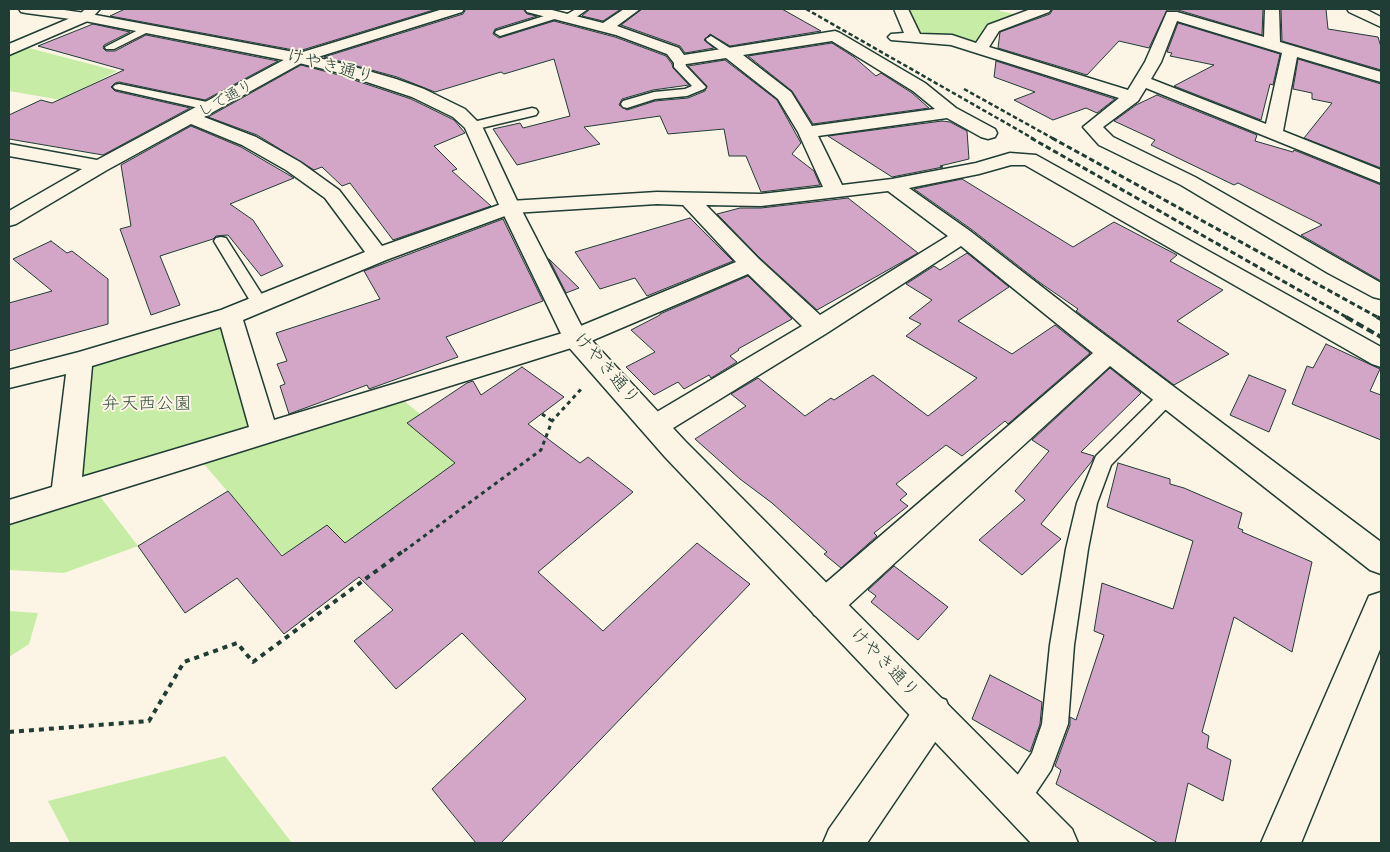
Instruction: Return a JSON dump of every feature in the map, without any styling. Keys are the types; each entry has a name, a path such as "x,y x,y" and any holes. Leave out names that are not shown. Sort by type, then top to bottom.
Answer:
{"street":[{"name":"けやき通り","path":"26,9 89,13 146,29 299,58 344,69 418,93 460,113 473,126 510,207 575,338 675,450 1058,843"},
{"name":"しで通り","path":"9,220 100,166 299,58 457,9"},
{"path":"532,9 605,28 673,51 680,60 835,36 919,87 950,112 988,133"},
{"path":"605,28 634,9"},
{"path":"901,9 913,36"},
{"path":"980,49 993,28 1044,9"},
{"path":"1272,9 1272,45"},
{"path":"1354,9 1381,23"},
{"path":"1381,77 1272,45 1172,12 1153,62 1137,89 1092,127 1106,141 1188,181 1336,268 1381,292"},
{"path":"9,50 89,13"},
{"path":"896,37 913,36 952,40 980,49 1137,89 1273,133 1381,177"},
{"path":"1273,133 1291,50"},
{"path":"729,52 785,96 807,132 835,191"},
{"path":"807,132 950,112"},
{"path":"191,118 249,141 293,166 332,194 378,255"},
{"path":"9,150 100,166"},
{"path":"9,379 80,361 230,316 378,255 510,207 585,201 761,200 892,185 979,168 1010,159 1029,160 1381,358"},
{"path":"892,185 962,236 1381,560"},
{"path":"689,199 751,264 818,328"},
{"path":"655,426 818,328 962,236"},
{"path":"9,512 575,338 751,264"},
{"path":"230,316 265,434"},
{"path":"826,604 1110,352"},
{"path":"66,494 80,361"},
{"path":"1281,843 1381,607"},
{"path":"843,843 933,713"}],"lane":[{"path":"500,33 562,17 583,9"},
{"path":"110,47 146,29"},
{"path":"711,39 729,52"},
{"path":"628,104 654,96 687,92 700,87 680,67 680,60"},
{"path":"119,87 212,106"},
{"path":"473,126 532,112"},
{"path":"222,241 260,304"},
{"path":"1016,800 1042,761 1055,724 1062,645 1077,549 1087,503 1103,461 1168,396"}],"path":[{"path":"9,732 149,721 184,662 236,643 253,662 541,450 552,421 589,380 599,365"},
{"path":"542,414 552,421"}],"green space":[{"path":"909,9 999,9 1000,11 1020,15 981,42 974,43 918,34"},
{"path":"25,47 117,71 61,100 9,91 9,54"},
{"name":"弁天西公園","path":"217,327 224,332 250,423 238,434 79,478 88,374 98,361"},
{"path":"403,400 420,414 455,463 345,543 327,525 284,555 203,463"},
{"path":"99,495 138,546 64,573 9,570 9,524"},
{"path":"9,611 38,613 29,644 9,657"},
{"path":"225,756 292,843 70,843 48,801"}],"building":[{"path":"125,9 437,9 299,51 110,16"},
{"path":"466,9 523,9 527,14 537,16 495,29 493,34 499,38 554,21 615,37 666,56 673,68 689,85 653,90 622,99 619,105 627,110 655,101 688,98 705,91 707,86 688,66 725,60 777,100 801,143 792,154 814,171 820,185 761,192 746,156 729,156 724,129 668,134 660,116 584,127 600,144 517,165 493,129 520,123 523,128 570,116 554,59 504,74 501,72 435,92 397,77 324,57 463,14"},
{"path":"590,9 621,9 603,21 582,16"},
{"path":"642,9 782,9 821,31 730,46 710,34 704,40 714,48 685,53 680,46 621,25"},
{"path":"1053,9 1263,9 1262,35 1178,10 1167,10 1149,48 1119,41 1087,75 998,48 1000,32 1050,14"},
{"path":"1281,9 1326,9 1328,29 1378,37 1381,47 1381,70 1282,41"},
{"path":"1178,23 1280,54 1273,85 1270,84 1261,120 1174,86 1214,65 1170,56 1172,53 1167,52"},
{"path":"93,24 130,32 104,45 103,48 106,51 115,51 146,35 278,61 205,100 119,82 115,83 111,87 115,91 190,108 103,155 9,139 9,115 41,100 52,103 124,70 38,46"},
{"path":"832,43 854,57 876,76 881,73 912,93 929,108 813,124 792,91 748,56"},
{"path":"1298,59 1381,84 1381,168 1304,138 1332,103 1312,99 1312,93 1293,89"},
{"path":"996,61 1115,99 1097,113 1086,108 1053,120 1014,100 1035,92 994,77"},
{"path":"301,65 339,75 411,99 454,120 465,133 434,146 457,169 452,171 491,206 393,240 350,183 342,186 322,167 314,170 257,135 208,117"},
{"path":"1157,95 1257,135 1255,141 1293,152 1294,150 1381,185 1381,281 1301,235 1322,225 1238,183 1234,185 1151,145 1155,140 1114,121 1136,105"},
{"path":"942,121 950,122 967,131 969,159 940,166 943,167 892,177 828,136"},
{"path":"191,126 241,147 294,178 230,204 253,220 283,266 261,276 228,235 216,236 213,239 160,256 180,305 151,315 120,229 131,226 121,165"},
{"path":"962,179 1073,247 1114,222 1177,255 1170,261 1223,290 1177,321 1229,354 1174,385 1076,311 1078,309 914,189"},
{"path":"848,198 918,253 817,310 760,258 717,214 740,208 761,208"},
{"path":"690,218 733,261 647,296 635,278 600,289 575,252"},
{"path":"503,219 543,301 446,337 458,357 369,389 367,385 289,414 280,386 285,384 277,364 287,361 276,333 380,299 364,271"},
{"path":"51,241 67,253 72,251 108,279 108,324 9,351 9,303 52,291 13,259"},
{"path":"967,253 1009,287 958,321 1012,354 1055,325 1090,353 1008,424 1005,421 962,456 946,445 896,484 907,494 900,500 908,506 874,533 877,536 841,568 824,554 827,552 772,503 740,479 695,439 746,406 731,394 758,378 805,416 831,398 834,400 873,375 928,416 977,378 906,336 921,324 909,318 932,300 906,284 934,266 940,270"},
{"path":"549,259 579,288 566,293"},
{"path":"748,276 792,319 738,349 730,356 737,362 711,378 709,375 684,389 678,382 654,395 626,367 655,352 631,330 660,314"},
{"path":"1326,344 1380,369 1370,391 1381,395 1381,440 1292,404 1307,366 1313,368"},
{"path":"522,367 564,397 528,424 580,463 588,457 633,492 538,572 603,631 697,543 750,584 501,843 476,843 432,789 526,699 462,633 396,689 354,641 393,610 359,577 284,634 237,578 185,613 138,546 228,491 282,556 327,525 345,543 455,463 407,423 467,383 473,381 481,395"},
{"path":"1110,368 1141,393 1081,452 1094,456 1092,461 1041,524 1061,539 1022,575 979,540 1025,500 1015,491 1049,451 1032,440"},
{"path":"1249,375 1286,390 1269,432 1230,415"},
{"path":"1118,463 1170,479 1170,484 1184,488 1242,513 1238,528 1243,530 1242,532 1312,562 1292,652 1234,617 1202,732 1209,736 1207,748 1231,760 1223,801 1188,783 1175,843 1158,843 1056,784 1061,770 1055,766 1070,725 1070,717 1076,720 1104,635 1094,631 1102,583 1173,609 1193,541 1107,507"},
{"path":"894,566 948,607 918,640 871,602 876,596 868,590"},
{"path":"990,675 1042,702 1040,724 1030,752 972,719"}],"railway":[{"path":"806,9 1034,139"},
{"path":"964,89 1054,139"},
{"path":"1031,138 1348,318"},
{"path":"1052,138 1379,318"},
{"path":"1346,317 1381,337"}]}
